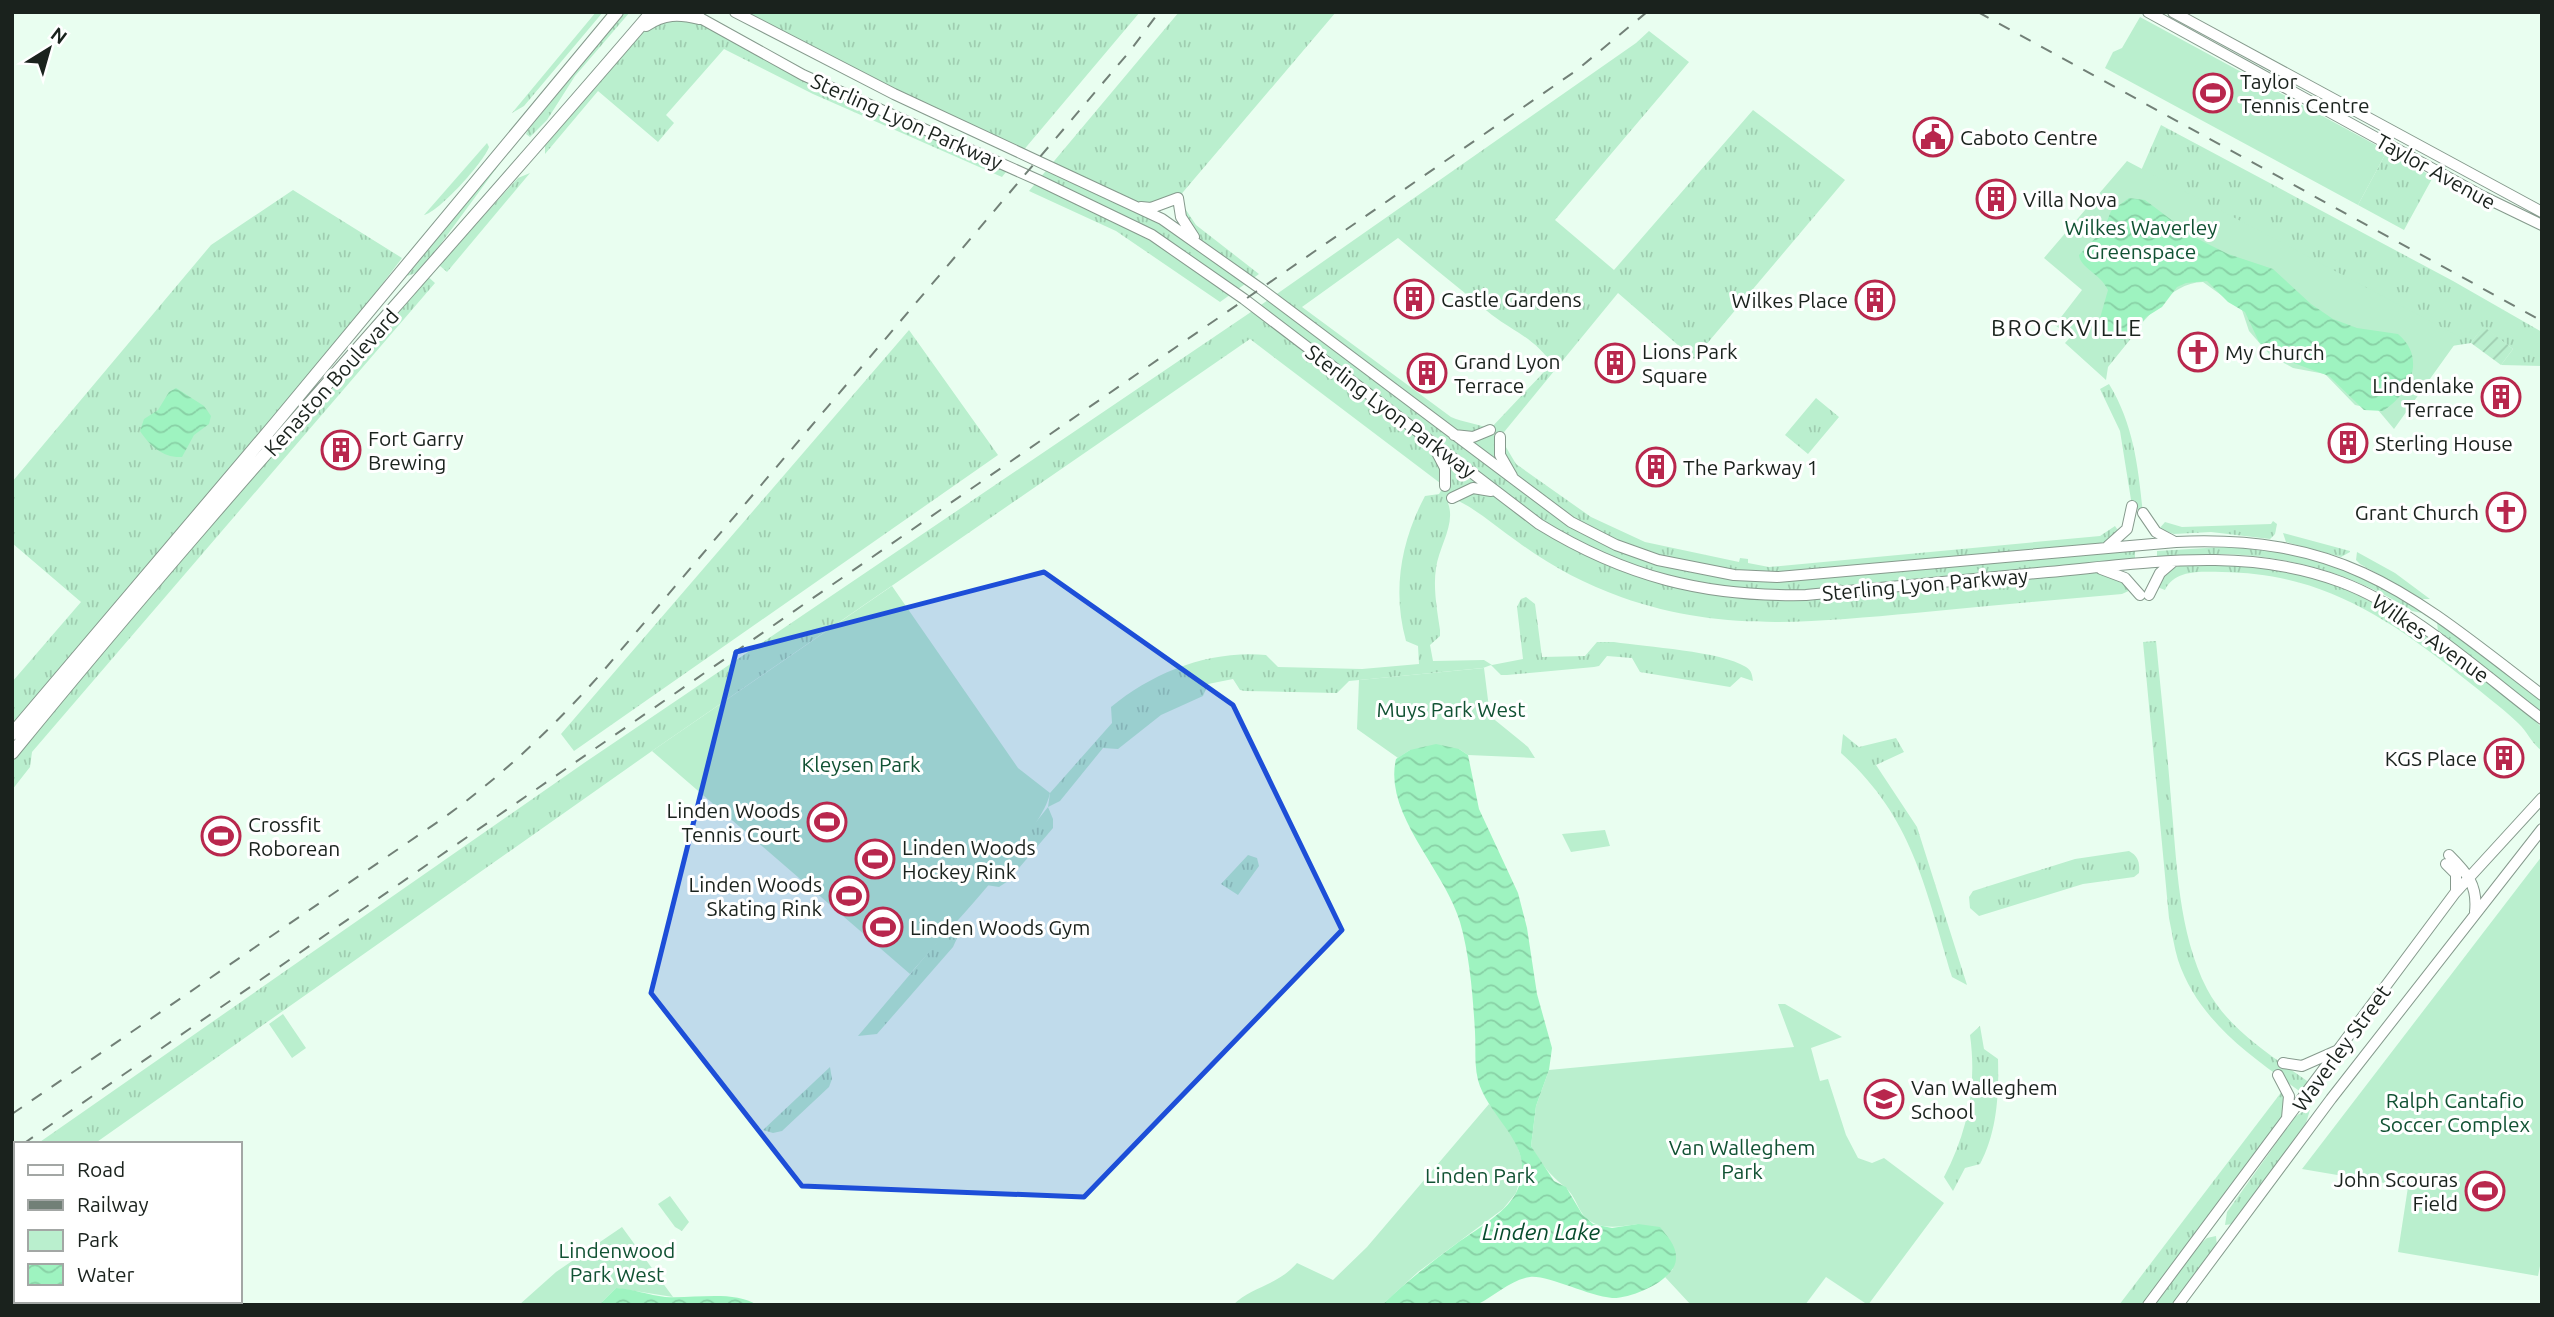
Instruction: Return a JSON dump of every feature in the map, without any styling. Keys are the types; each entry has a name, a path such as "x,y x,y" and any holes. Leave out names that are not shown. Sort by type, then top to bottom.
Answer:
{"main road":[{"name":"Kenaston Boulevard","path":"12,734 275,424 608,18 617,12"},
{"name":"Kenaston Boulevard","path":"12,753 302,412 652,12"},
{"name":"Sterling Lyon Parkway","path":"736,12 894,94 1140,207 1200,245 1571,522 1616,545 1658,561 1734,575 1810,575 2144,545"},
{"name":"Taylor Avenue","path":"2148,12 2482,196 2542,225"},
{"name":"Taylor Avenue","path":"2173,12 2542,212"},
{"path":"637,30 664,16 680,13 695,15"},
{"name":"Sterling Lyon Parkway","path":"695,15 803,75 1038,180 1152,235 1244,299 1539,524 1601,558 1634,572 1715,592 1758,596 1806,595 2146,562"},
{"path":"1140,207 1151,208 1178,198 1181,217 1200,245"},
{"path":"1451,434 1473,437 1490,430"},
{"path":"1500,437 1503,463 1520,486"},
{"path":"1430,442 1445,468 1445,486"},
{"path":"1452,498 1473,488 1500,494"},
{"path":"2106,548 2127,529 2132,506"},
{"path":"2143,513 2156,532 2175,542"},
{"name":"Wilkes Avenue","path":"2144,545 2221,540 2277,545 2350,565 2422,604 2542,695"},
{"name":"Wilkes Avenue","path":"2146,562 2223,558 2259,561 2287,565 2341,582 2389,606 2542,719"},
{"path":"2098,568 2125,578 2144,595 2160,573 2174,561"},
{"path":"2523,705 2542,710"},
{"name":"Waverley Street","path":"2148,1305 2455,893 2542,798"},
{"name":"Waverley Street","path":"2178,1305 2542,829"},
{"path":"2447,859 2466,861 2488,855"},
{"path":"2447,859 2470,876 2477,892 2474,915"},
{"path":"2447,859 2456,874 2455,893"},
{"path":"2283,1063 2292,1066 2312,1063 2341,1047"},
{"path":"2278,1075 2290,1096 2285,1124"}],"highlighted area":[{"path":"1044,572 1233,705 1342,930 1084,1197 802,1186 651,993 736,652"}],"green space":[{"path":"596,12 603,12 524,106 512,113"},
{"path":"625,12 630,12 575,76 547,120 530,137 526,134 528,130"},
{"path":"735,12 1140,12 1022,152"},
{"path":"1179,12 1336,12 1178,198 1196,225 1259,274 1220,302 1116,231 1029,191","holes":["1178,199 1197,243 1143,207"]},
{"path":"680,13 803,75 1010,167 1002,177 813,94 724,49 666,115 674,123 658,142 598,91 545,154 545,144 637,30"},
{"name":"Taylor Tennis Centre","path":"2140,17 2387,151 2358,205 2105,68 2113,52 2122,48"},
{"path":"1649,31 1689,62 1555,220 1614,270 1753,110 1845,180 1694,359 1618,293 1500,437 1516,464 1591,517 1645,542 1739,562 1740,558 1748,559 1748,563 1769,567 2100,536 2115,526 2122,536 2116,541 2135,546 2135,563 2101,567 2135,588 2122,594 1840,619 1767,622 1731,620 1658,608 1594,586 1542,558 1478,512 1452,498 1448,503 1449,527 1435,576 1440,636 1430,645 1433,661 1484,660 1492,665 1523,659 1517,607 1521,599 1526,597 1535,604 1542,657 1585,656 1597,642 1614,642 1719,657 1746,667 1751,672 1753,681 1741,677 1730,687 1640,672 1632,658 1607,656 1599,666 1594,667 1501,675 1491,665 1349,681 1337,693 1245,691 1240,690 1233,679 1208,684 1203,696 1161,715 1118,749 1103,748 1060,801 1048,807 1050,793 1112,723 1111,707 1145,683 1183,666 1245,654 1266,655 1278,667 1362,669 1419,664 1418,646 1406,641 1402,622 1401,567 1410,531 1425,496 1439,494 1444,486 1250,339 652,751 97,1142 40,1142 584,763 1248,314 1636,43","holes":["1398,238 1492,315 1533,343 1554,367 1544,372 1490,429 1451,417 1302,307"]},
{"path":"2161,125 2453,281 2542,332 2542,366 2501,365 2513,349 2483,327 2471,343 2413,352 2129,198"},
{"path":"487,143 489,147 470,175 439,206 424,215"},
{"path":"2387,151 2433,177 2404,230 2358,205"},
{"name":"Wilkes Waverley Greenspace","path":"2127,161 2460,337 2394,429 2378,410 2355,405 2325,374 2293,368 2270,355 2249,331 2242,310 2203,282 2190,284 2169,296 2123,340 2103,335 2089,351 2055,325 2082,290 2044,258"},
{"path":"501,162 431,257 416,273 407,276 495,166"},
{"path":"530,173 447,272 439,265 518,178"},
{"path":"293,190 402,258 292,403 12,734 12,682 81,602 12,543 12,482 211,245"},
{"path":"425,274 435,283 32,752 30,767 12,790 12,735 21,742"},
{"path":"2108,297 2122,340 2133,336 2108,367 2106,380 2065,343"},
{"path":"2483,326 2513,349 2501,365 2471,343"},
{"path":"909,330 998,455 574,751 561,734"},
{"path":"2109,384 2129,431 2137,463 2143,513 2132,506 2120,431 2100,389"},
{"path":"1816,398 1839,417 1808,454 1785,435"},
{"path":"2273,521 2277,524 2275,534 2270,539 2211,532 2174,534 2159,529 2165,522 2182,527 2271,524"},
{"path":"2283,533 2350,552 2341,557 2286,542"},
{"path":"2256,545 2354,570 2424,611 2412,611 2369,587 2322,569 2297,563 2247,555 2157,557 2157,551"},
{"path":"2357,552 2395,573 2430,599 2422,599 2360,564 2356,560"},
{"path":"2209,562 2284,568 2353,593 2385,610 2447,650 2533,718 2542,728 2542,751 2496,703 2429,651 2403,632 2348,601 2289,580 2257,574 2190,573 2175,578 2165,590 2157,587 2165,573 2178,566"},
{"name":"Kleysen Park","path":"892,586 1018,768 1050,793 1030,833 1011,858 910,974 652,751"},
{"path":"2437,620 2542,700 2542,713 2438,634"},
{"path":"2156,641 2180,897 2197,967 2216,1004 2240,1031 2313,1085 2305,1095 2248,1053 2214,1021 2187,982 2178,960 2169,918 2143,642"},
{"name":"Muys Park West","path":"1484,668 1490,716 1528,747 1535,758 1468,755 1459,749 1410,750 1398,758 1357,729 1359,680"},
{"path":"1843,734 1859,747 1896,738 1904,752 1876,765 1917,827 1967,985 1952,977 1924,884 1901,829 1885,803 1841,753"},
{"path":"1048,807 1053,828 1008,881 999,887 986,885"},
{"path":"1605,830 1610,846 1571,852 1562,834"},
{"path":"2129,851 2139,863 2139,873 2134,877 2083,884 1979,916 1970,908 1969,897 1973,891 2075,859"},
{"path":"1248,855 1257,858 1259,866 1238,895 1221,884"},
{"name":"Ralph Cantafio Soccer Complex","path":"2542,856 2542,1256 2538,1276 2398,1252 2408,1187 2302,1169"},
{"path":"955,921 959,934 953,947 877,1034 858,1036"},
{"name":"Van Walleghem Park","path":"1778,1004 1785,1004 1842,1037 1811,1048 1820,1081 1828,1079 1846,1135 1858,1158 1872,1163 1884,1158 1944,1203 1868,1305 1826,1277 1805,1305 1691,1305 1665,1277 1673,1269 1638,1224 1606,1226 1591,1222 1580,1210 1570,1192 1546,1169 1531,1146 1536,1106 1549,1070 1794,1047"},
{"path":"283,1014 306,1048 292,1058 269,1024"},
{"path":"1980,1026 1984,1049 1998,1059 1996,1113 1986,1152 1980,1164 1965,1168 1953,1191 1944,1177 1965,1125 1972,1072 1970,1035"},
{"path":"830,1067 832,1079 829,1087 782,1131 773,1133 763,1130"},
{"path":"2286,1086 2290,1106 2148,1305 2119,1305"},
{"name":"Linden Park","path":"1489,1104 1513,1134 1521,1157 1523,1168 1516,1193 1503,1209 1418,1272 1382,1305 1233,1305 1281,1277 1297,1263 1333,1280 1367,1247"},
{"path":"2305,1110 2310,1110 2306,1123 2233,1224 2225,1225 2227,1212 2295,1117"},
{"path":"670,1196 689,1222 682,1231 675,1227 658,1204"},
{"name":"Lindenwood Park West","path":"622,1227 673,1297 616,1288 599,1305 519,1305 556,1272"},
{"path":"2216,1236 2217,1246 2174,1305 2153,1305 2198,1246 2207,1238"}],"water":[{"path":"2129,198 2145,200 2194,237 2228,254 2273,269 2311,304 2333,319 2357,328 2398,334 2412,354 2413,364 2412,375 2401,395 2383,411 2364,410 2329,376 2274,356 2259,342 2245,312 2228,302 2207,281 2186,283 2177,287 2162,307 2146,317 2133,336 2122,340 2110,337 2101,327 2100,318 2108,290 2083,264 2079,255 2104,229 2111,211"},
{"path":"176,388 204,406 211,416 209,424 194,435 182,457 158,450 140,431 144,419 158,410 169,392"},
{"name":"Linden Lake","path":"1436,744 1459,749 1468,755 1479,809 1518,893 1527,928 1537,994 1552,1048 1549,1070 1536,1106 1531,1146 1554,1181 1566,1187 1582,1214 1593,1224 1612,1228 1638,1224 1660,1227 1676,1254 1674,1267 1660,1281 1640,1292 1612,1298 1547,1279 1530,1277 1516,1281 1471,1306 1382,1305 1427,1266 1489,1222 1511,1201 1522,1176 1522,1161 1517,1147 1484,1095 1478,1080 1470,977 1460,922 1442,882 1407,821 1398,800 1394,780 1396,759 1410,750"},
{"path":"616,1288 665,1297 725,1296 748,1300 757,1305 599,1305"}],"railway":[{"path":"12,1114 442,819 507,768 547,730 604,670 1130,51 1159,12"},
{"path":"26,1142 1577,70 1647,12"},
{"path":"1978,12 2542,321"}],"place":[{"name":"Taylor Tennis Centre","path":"2213,93"},
{"name":"Caboto Centre","path":"1933,137"},
{"name":"Villa Nova","path":"1996,199"},
{"name":"Castle Gardens","path":"1414,299"},
{"name":"Wilkes Place","path":"1875,300"},
{"name":"My Church","path":"2198,352"},
{"name":"Lions Park Square","path":"1615,363"},
{"name":"Grand Lyon Terrace","path":"1427,373"},
{"name":"Lindenlake Terrace","path":"2501,397"},
{"name":"Sterling House","path":"2348,443"},
{"name":"Fort Garry Brewing","path":"341,450"},
{"name":"The Parkway 1","path":"1656,467"},
{"name":"Grant Church","path":"2506,512"},
{"name":"KGS Place","path":"2504,758"},
{"name":"Linden Woods Tennis Court","path":"827,822"},
{"name":"Crossfit Roborean","path":"221,836"},
{"name":"Linden Woods Hockey Rink","path":"875,859"},
{"name":"Linden Woods Skating Rink","path":"849,896"},
{"name":"Linden Woods Gym","path":"883,927"},
{"name":"Van Walleghem School","path":"1884,1099"},
{"name":"John Scouras Field","path":"2485,1191"}],"district":[{"name":"BROCKVILLE","path":"2067,327"}]}
